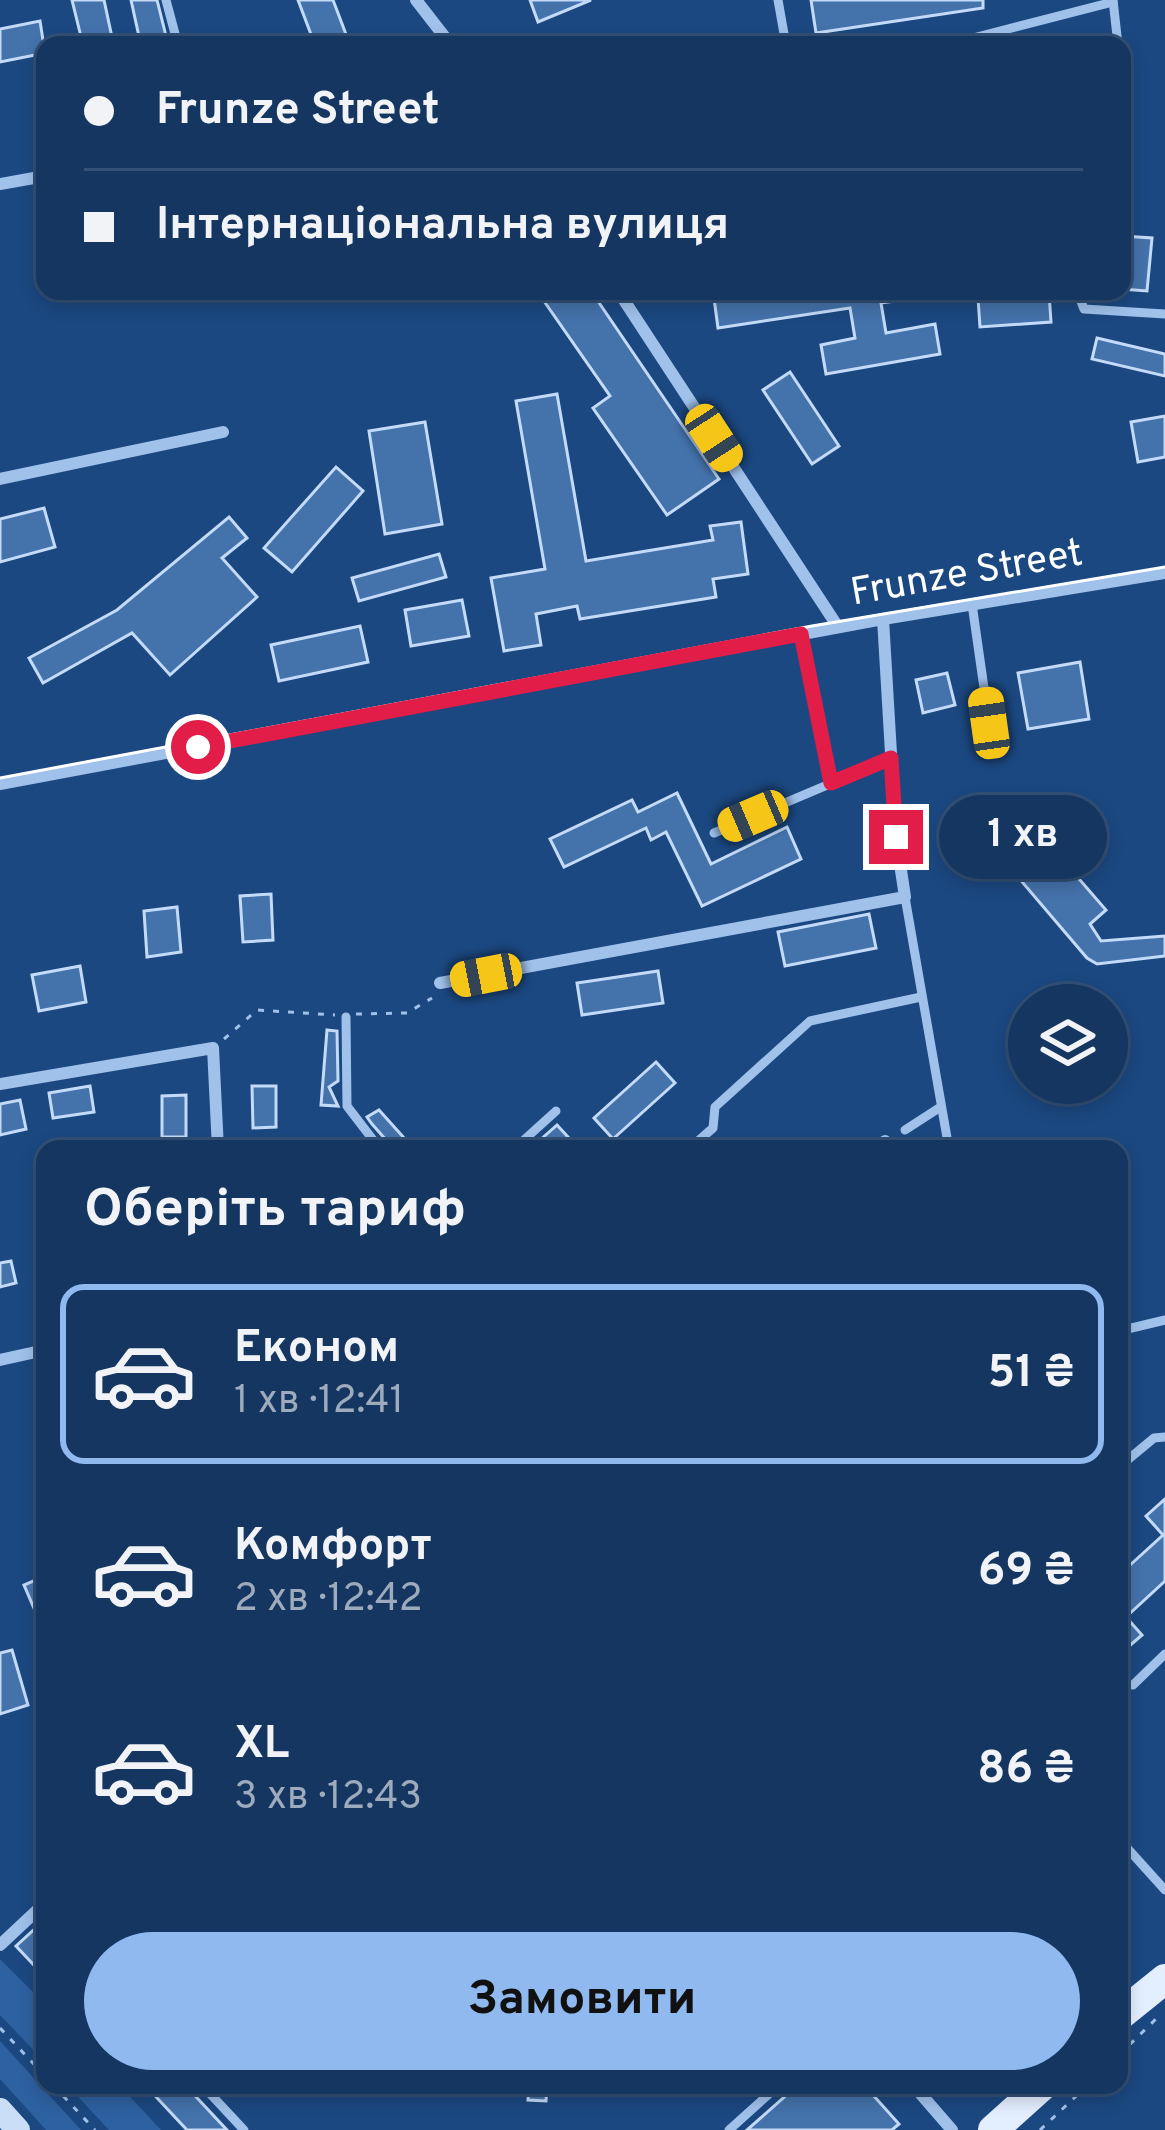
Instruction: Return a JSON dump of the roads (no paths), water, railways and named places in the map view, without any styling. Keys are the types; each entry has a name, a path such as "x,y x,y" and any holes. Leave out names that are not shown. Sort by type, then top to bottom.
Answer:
{"main road":[{"path":"1128,2009 1165,1979"},
{"path":"993,2130 1033,2094"}],"street":[{"path":"416,0 444,36"},
{"path":"0,184 36,178"},
{"path":"624,300 838,627"},
{"path":"0,479 224,432"},
{"name":"Frunze Street","path":"0,784 838,627 1165,573"},
{"path":"440,983 905,897 883,619"},
{"path":"0,1084 213,1048 218,1140"},
{"path":"0,1360 36,1352"},
{"path":"0,1946 36,1915"},
{"path":"921,2094 952,2130"},
{"path":"0,2110 18,2130"}],"lane":[{"path":"166,0 176,36"},
{"path":"778,0 785,36"},
{"path":"980,36 1113,1 1117,36"},
{"path":"1080,300 1084,309 1165,314"},
{"path":"972,604 989,723"},
{"path":"801,634 831,783"},
{"path":"714,833 891,758"},
{"path":"905,897 947,1140"},
{"path":"699,1140 713,1128 715,1107 810,1021 921,997"},
{"path":"346,1017 347,1106 373,1140"},
{"path":"905,1130 939,1108"},
{"path":"524,1140 556,1112"},
{"path":"1128,1328 1165,1320"},
{"path":"1128,1460 1154,1438 1165,1438"},
{"path":"1133,1685 1165,1654"},
{"path":"1128,1849 1165,1890"},
{"path":"210,2094 244,2130"},
{"path":"729,2130 769,2094"}],"tram line":[{"path":"0,778 812,626 1165,567"}]}
